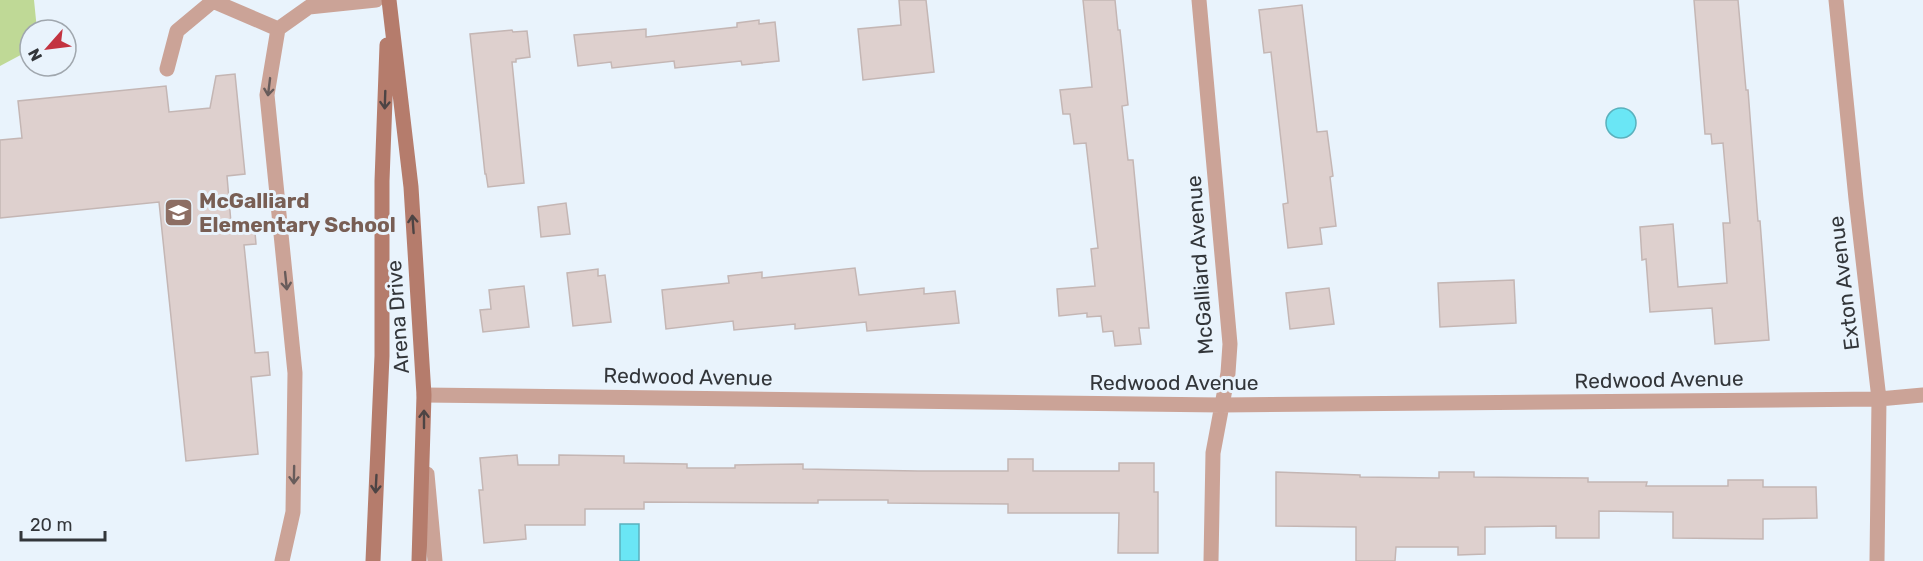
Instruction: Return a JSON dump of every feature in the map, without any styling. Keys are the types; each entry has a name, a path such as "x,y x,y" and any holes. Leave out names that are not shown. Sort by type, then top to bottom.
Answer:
{"main road":[{"name":"Arena Drive","path":"389,0 411,186 424,394 419,561"},
{"name":"Arena Drive","path":"373,561 382,356 382,181 389,0"},
{"path":"365,561 374,526"}],"street":[{"path":"282,561 293,512 295,373 267,95 278,29 309,7 376,0"},
{"name":"McGalliard Avenue","path":"1199,0 1230,344 1228,373 1213,453 1210,561"},
{"name":"Exton Avenue","path":"1836,0 1879,399 1877,561"},
{"path":"167,69 177,31 214,1 278,29"},
{"name":"Redwood Avenue","path":"424,394 1221,405 1879,399 1923,395"},
{"path":"424,447 435,561"}],"green space":[{"path":"0,0 34,0 36,18 18,18 18,56 0,66"}],"water":[{"path":"1621,108 1632,112 1636,123 1632,134 1621,138 1610,134 1606,123 1610,112"},
{"path":"620,524 639,524 639,561 620,561"}],"building":[{"path":"899,0 926,0 934,72 863,80 858,29 901,25"},
{"path":"1083,0 1115,0 1128,105 1122,106 1128,160 1133,160 1149,328 1139,328 1141,344 1115,346 1113,331 1103,332 1101,316 1087,317 1087,313 1059,316 1057,289 1095,286 1091,249 1098,248 1086,143 1074,144 1070,114 1063,114 1060,90 1092,87"},
{"path":"1694,0 1738,0 1746,90 1748,90 1758,221 1760,221 1769,340 1715,344 1712,308 1650,312 1646,259 1642,260 1640,227 1673,224 1678,287 1727,283 1723,223 1730,223 1723,143 1712,144 1711,134 1705,134"},
{"path":"1302,5 1317,132 1327,131 1336,226 1320,228 1322,244 1288,248 1283,204 1288,203 1271,52 1264,53 1259,10"},
{"path":"759,20 759,24 775,22 779,61 742,65 741,61 675,68 674,61 612,68 611,62 578,66 574,35 646,29 646,37 737,27 737,23"},
{"path":"512,30 513,32 527,31 530,57 516,59 516,62 512,62 524,183 488,187 470,34"},
{"path":"235,74 245,174 227,176 231,223 254,221 256,244 244,245 255,353 268,352 270,375 251,377 258,454 186,461 159,202 0,218 0,140 22,138 18,101 166,86 169,112 210,108 216,76"},
{"path":"566,203 570,234 541,237 538,207"},
{"path":"855,268 859,295 924,288 924,294 955,291 959,323 867,331 866,322 795,329 795,324 734,330 733,321 666,329 662,290 729,283 728,276 762,272 762,278"},
{"path":"598,269 598,276 605,275 611,322 573,326 567,273"},
{"path":"1514,280 1516,323 1440,327 1438,283"},
{"path":"524,286 529,327 483,332 480,310 491,309 489,290"},
{"path":"1329,288 1334,324 1290,329 1286,293"},
{"path":"517,455 518,465 559,465 559,455 624,456 624,463 687,464 687,468 803,464 803,469 918,471 1008,471 1008,459 1033,459 1033,471 1119,471 1119,463 1154,463 1154,492 1158,492 1158,553 1118,553 1119,513 1008,513 1008,504 888,503 888,500 818,500 818,503 644,502 644,509 585,509 585,525 525,525 526,539 484,543 479,490 483,490 480,458"},
{"path":"1276,472 1360,475 1360,477 1439,478 1439,472 1474,472 1474,477 1588,478 1588,482 1647,482 1646,486 1728,486 1728,480 1763,480 1763,487 1816,487 1817,518 1763,519 1763,539 1673,538 1673,512 1599,511 1599,538 1556,538 1556,526 1485,527 1485,554 1458,555 1458,547 1396,547 1395,561 1356,561 1356,527 1276,526"}],"place":[{"name":"McGalliard Elementary School","path":"178,213"}]}
